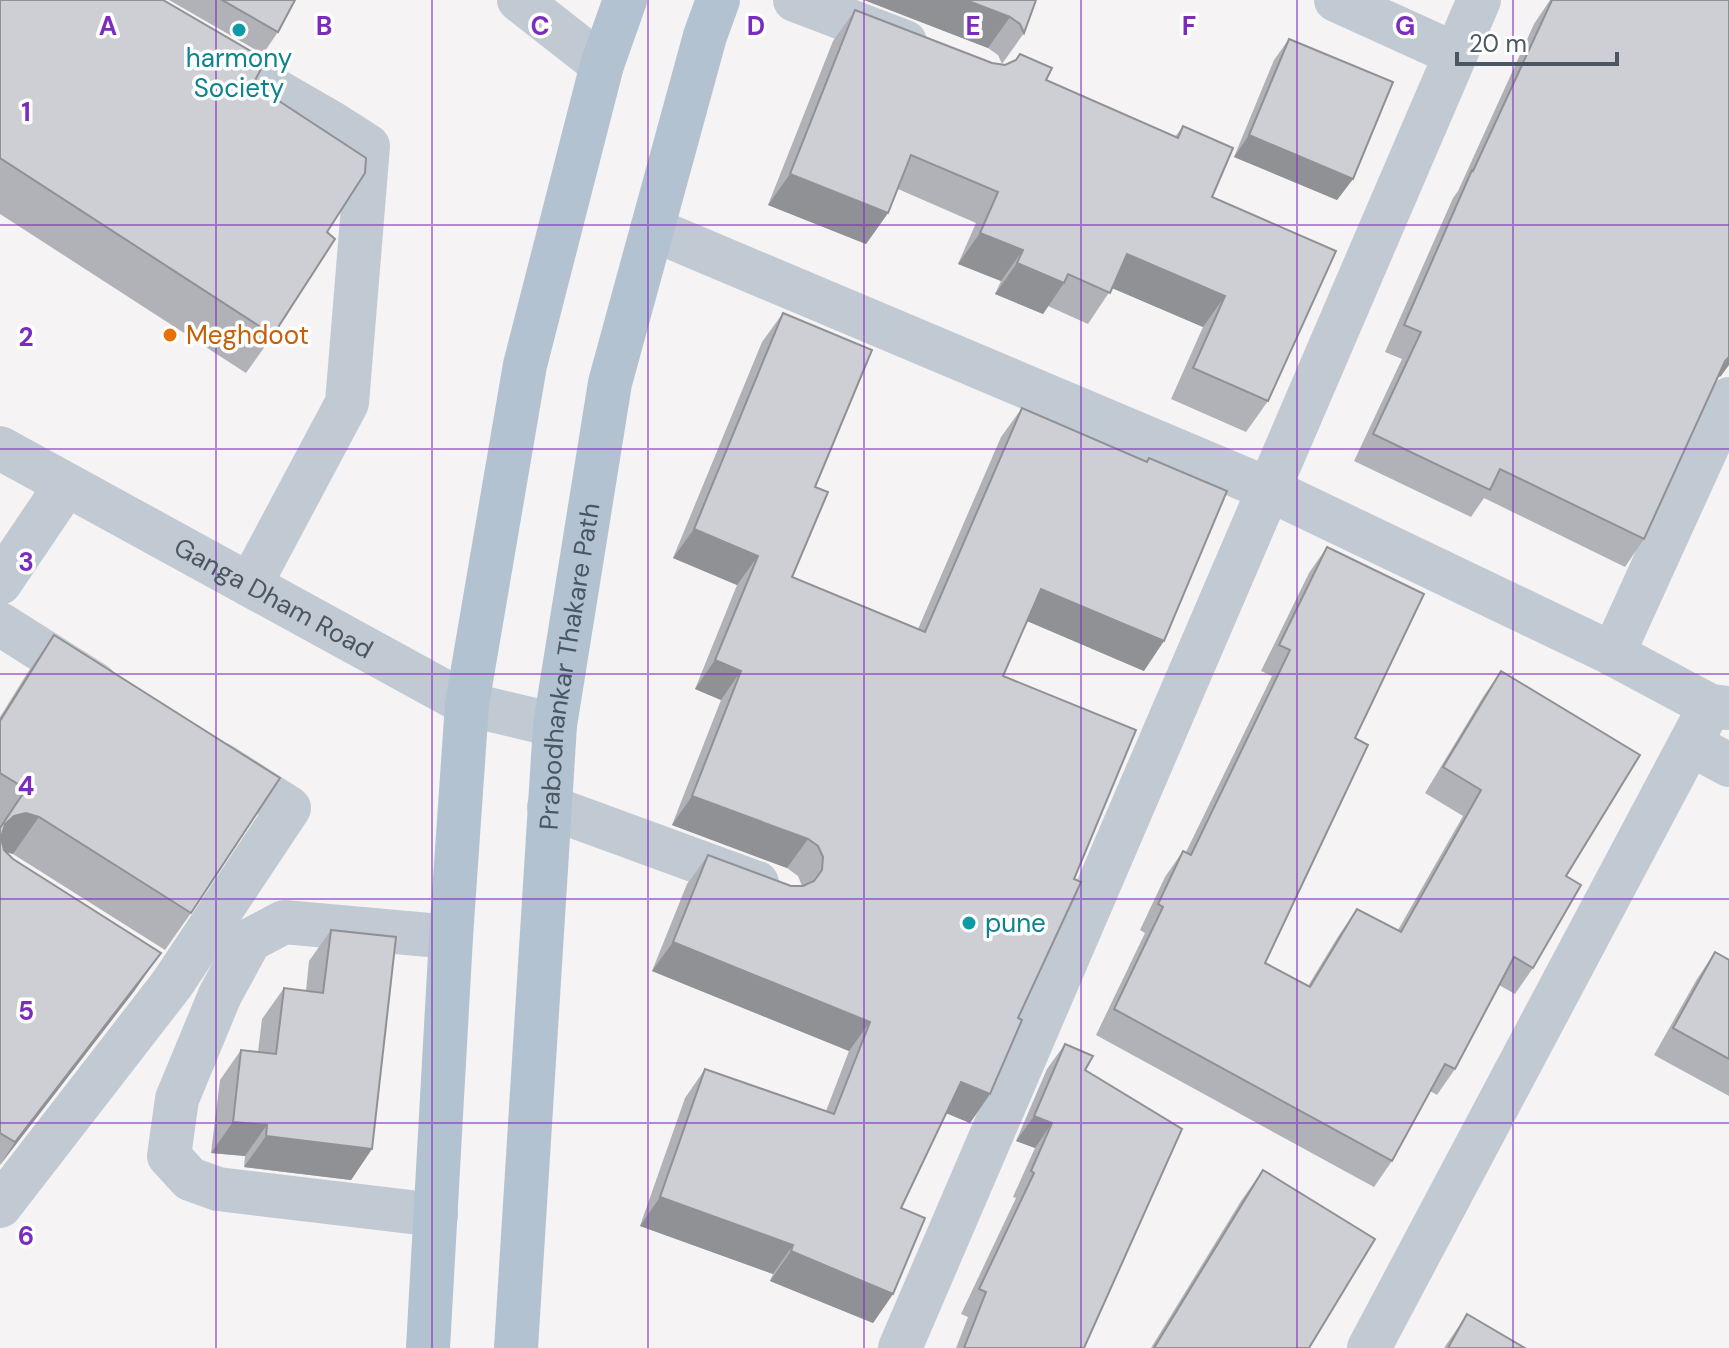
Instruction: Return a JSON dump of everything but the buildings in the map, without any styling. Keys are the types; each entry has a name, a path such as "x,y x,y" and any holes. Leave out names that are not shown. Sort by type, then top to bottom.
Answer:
{"main road":[{"path":"428,1348 467,704 525,365 602,65 625,0"},
{"name":"Prabodhankar Thakare Path","path":"516,1348 555,725 610,383 705,36 718,0"}],"street":[{"path":"119,0 368,146 347,403 250,585"},
{"path":"519,0 602,65"},
{"path":"795,0 935,54"},
{"path":"1336,0 1455,54"},
{"path":"900,1348 1479,0"},
{"path":"652,229 1268,489 1720,707 1690,744 1369,1348"},
{"path":"1613,654 1729,399"},
{"name":"Ganga Dham Road","path":"0,448 467,704 555,725"},
{"path":"0,583 66,485"},
{"path":"0,624 131,707"},
{"path":"0,1206 158,976 289,808 184,741"},
{"path":"1690,744 1729,765"},
{"path":"549,807 778,891"},
{"path":"436,1215 218,1189 190,1179 169,1156 177,1099 220,995 250,940 284,922 451,937"}],"place":[{"name":"harmony Society","path":"239,30"},
{"name":"Meghdoot","path":"170,335"},
{"name":"pune","path":"969,923"}]}
